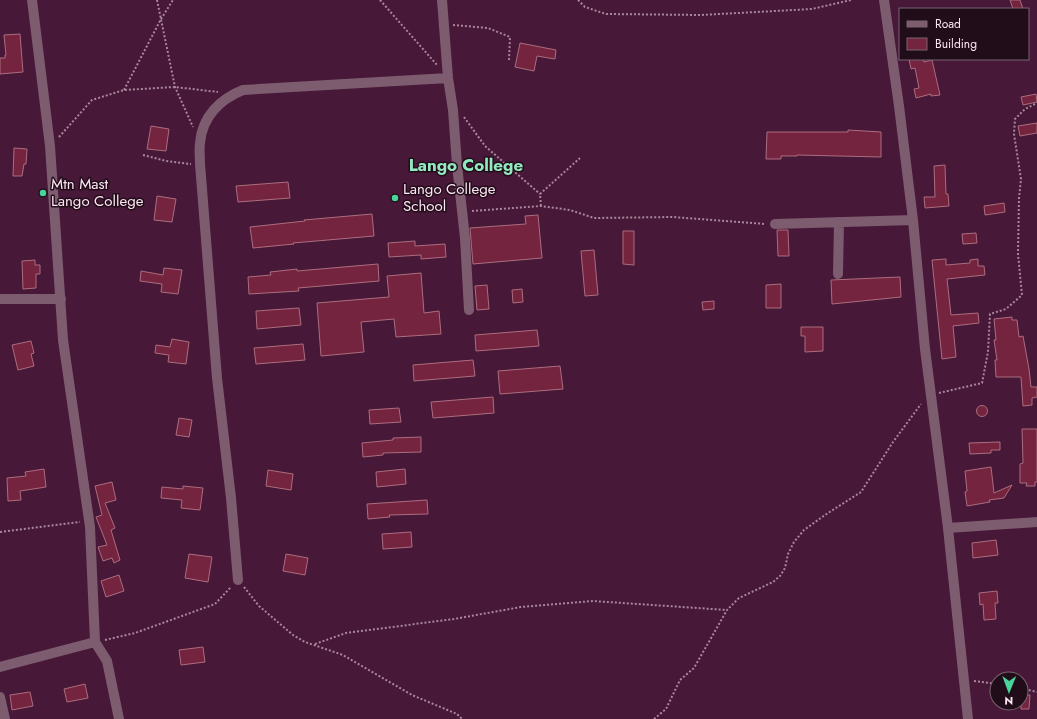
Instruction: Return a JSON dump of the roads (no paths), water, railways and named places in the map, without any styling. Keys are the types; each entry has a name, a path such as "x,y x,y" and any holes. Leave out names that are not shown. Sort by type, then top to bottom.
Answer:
{"street":[{"path":"32,0 50,146 63,340 89,520 95,642 107,661 119,719"},
{"path":"442,0 448,78 453,110 457,165 463,212 469,310"},
{"path":"884,0 899,106 931,394 948,528 968,719"},
{"path":"238,580 218,378 200,164 200,142 206,122 217,106 233,94 243,90 448,78"},
{"path":"775,224 912,220"},
{"path":"838,274 839,222"},
{"path":"0,300 61,300"},
{"path":"948,528 1037,522"},
{"path":"0,667 95,642"},
{"path":"0,697 5,719"}],"place":[{"name":"Mtn Mast Lango College","path":"43,193"},
{"name":"Lango College School","path":"395,198"}],"district":[{"name":"Lango College","path":"466,165"}]}
